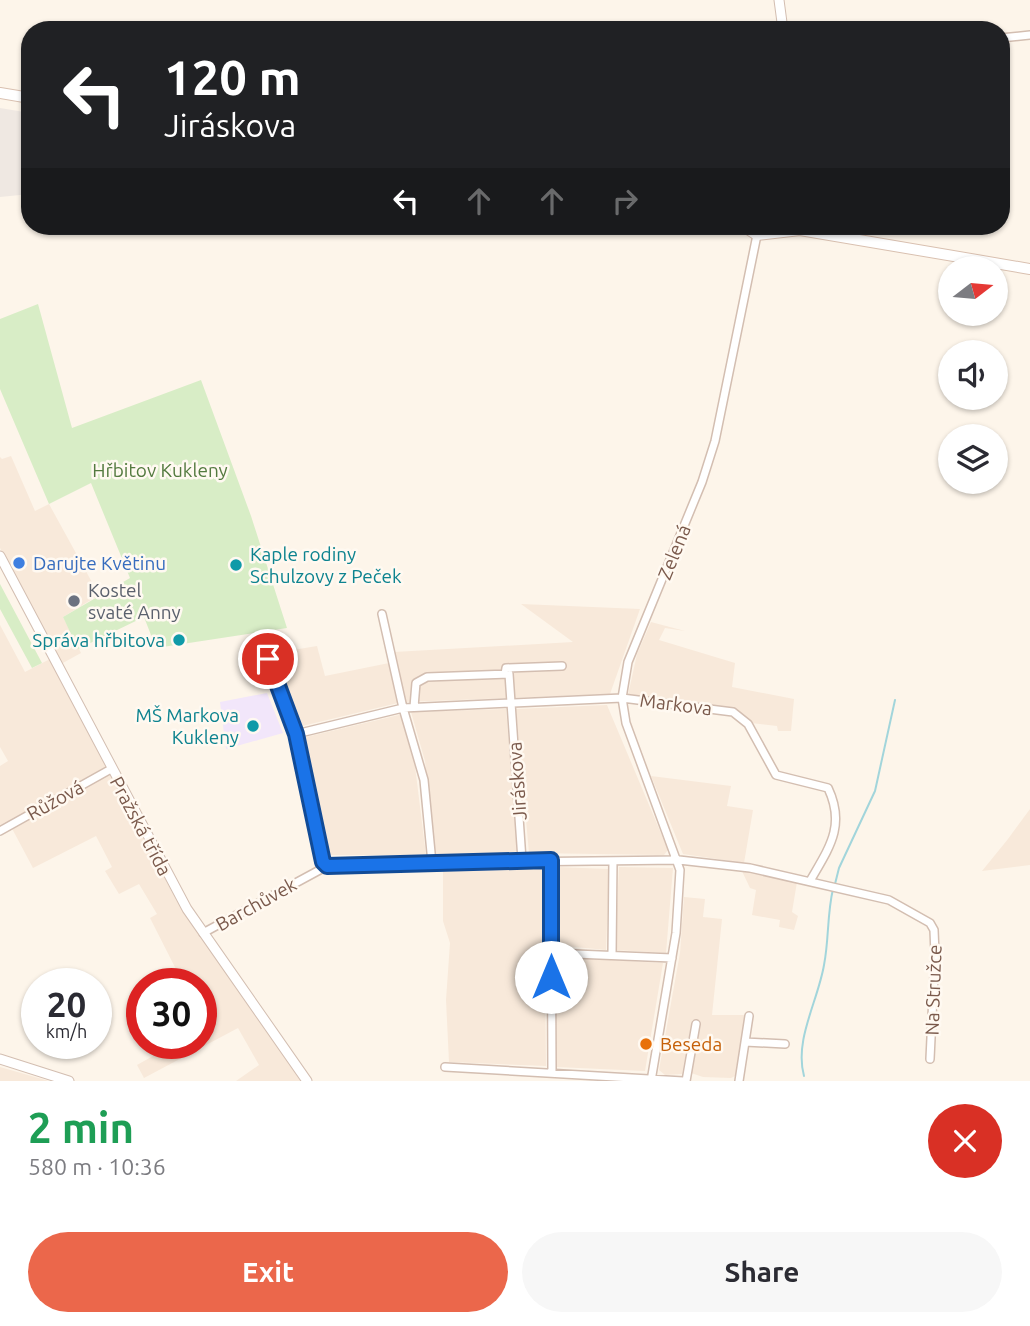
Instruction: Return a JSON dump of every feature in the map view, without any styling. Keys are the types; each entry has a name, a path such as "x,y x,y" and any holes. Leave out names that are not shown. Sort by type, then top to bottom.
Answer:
{"main road":[{"path":"0,93 21,96"},
{"path":"836,235 1030,269"}],"street":[{"path":"779,0 782,21"},
{"path":"1010,37 1030,35"},
{"name":"Zelená","path":"651,1080 672,958 680,879 679,860 632,743 622,698 628,662 702,482 715,441 755,235"},
{"name":"Pražská třída","path":"0,556 170,879 203,933 307,1081"},
{"path":"382,614 403,708 425,780 436,863 679,860 750,868 810,881"},
{"path":"268,659 296,734 320,857 327,866"},
{"path":"505,674 506,668 562,666"},
{"path":"414,707 416,683 427,677 509,674 511,703"},
{"name":"Markova","path":"296,734 414,707 622,698 733,712 748,724 776,775 828,788 836,805 834,840 810,881"},
{"name":"Jiráskova","path":"511,703 522,860"},
{"name":"Růžová","path":"0,831 111,769"},
{"path":"551,860 552,1073"},
{"path":"612,955 613,861"},
{"name":"Barchůvek","path":"203,933 327,866 436,863"},
{"name":"Na Stružce","path":"810,881 889,900 930,923 936,938 930,1059"},
{"path":"551,953 672,958"},
{"path":"739,1081 749,1016"},
{"path":"445,1067 685,1081 696,1024"},
{"path":"745,1042 785,1044"},
{"path":"692,1045 709,1046"},
{"path":"0,1059 69,1081"}],"shaded area":[{"path":"0,108 21,112 21,195 0,197"},
{"path":"11,456 35,511 49,504 99,595 63,617 81,653 61,664 0,548 0,457 2,459"},
{"path":"521,604 640,609 610,694 404,702 394,652 573,642"},
{"path":"651,622 685,631 665,628 659,640 735,663 732,687 794,699 791,731 778,731 777,726 751,723 722,708 628,695 637,654"},
{"path":"0,625 25,672 50,659 176,900 302,1081 236,1081 259,1065 238,1028 217,1039 217,968 175,968 150,918 157,914 139,884 119,894 105,871 112,867 96,836 33,868 8,821 0,825 0,766 8,761 0,747"},
{"path":"317,646 325,676 389,663 398,703 298,727 269,654"},
{"path":"267,693 283,733 226,749 220,702"},
{"path":"607,705 668,850 664,855 529,853 516,709"},
{"path":"506,709 518,851 498,855 436,856 425,761 411,712"},
{"path":"403,714 414,758 426,855 329,855 324,851 302,738"},
{"path":"651,776 731,786 727,806 753,810 744,863 683,854"},
{"path":"1030,809 1030,865 982,871 1008,839"},
{"path":"443,867 544,867 546,1066 449,1062 446,1000 450,943 443,921"},
{"path":"556,867 609,869 606,950 555,945 553,870"},
{"path":"619,867 673,868 666,953 615,950"},
{"path":"741,869 797,882 792,912 798,916 794,930 779,927 780,920 752,915 756,890 750,888"},
{"path":"684,897 705,899 703,917 722,919 712,1015 745,1015 735,1076 731,1078 703,1077 691,1073 695,1049 708,1050 709,1044 697,1040 700,1022 692,1020 682,1074 665,1075 659,1070 680,953"},
{"path":"557,957 663,963 645,1071 556,1067"},
{"path":"148,1059 180,1059 144,1078 137,1065"},
{"path":"0,1067 49,1081 0,1081"}],"green space":[{"name":"Hřbitov Kukleny","path":"38,304 72,428 201,380 251,516 287,628 156,648 144,617 78,649 63,617 130,578 91,483 49,504 0,389 0,319"},
{"path":"0,584 42,663 32,668 0,609"}],"waterway":[{"path":"835,884 839,868 875,791 895,700"},
{"path":"804,1076 804,1035 824,965 833,889"}],"place":[{"name":"Darujte Květinu","path":"19,563"},
{"name":"Kaple rodiny Schulzovy z Peček","path":"236,565"},
{"name":"Kostel svaté Anny","path":"74,601"},
{"name":"Správa hřbitova","path":"179,640"},
{"name":"MŠ Markova Kukleny","path":"253,726"},
{"name":"Beseda","path":"646,1044"}],"route":[{"path":"268,659 296,734 323,862 327,866 551,860 551,977"}]}
